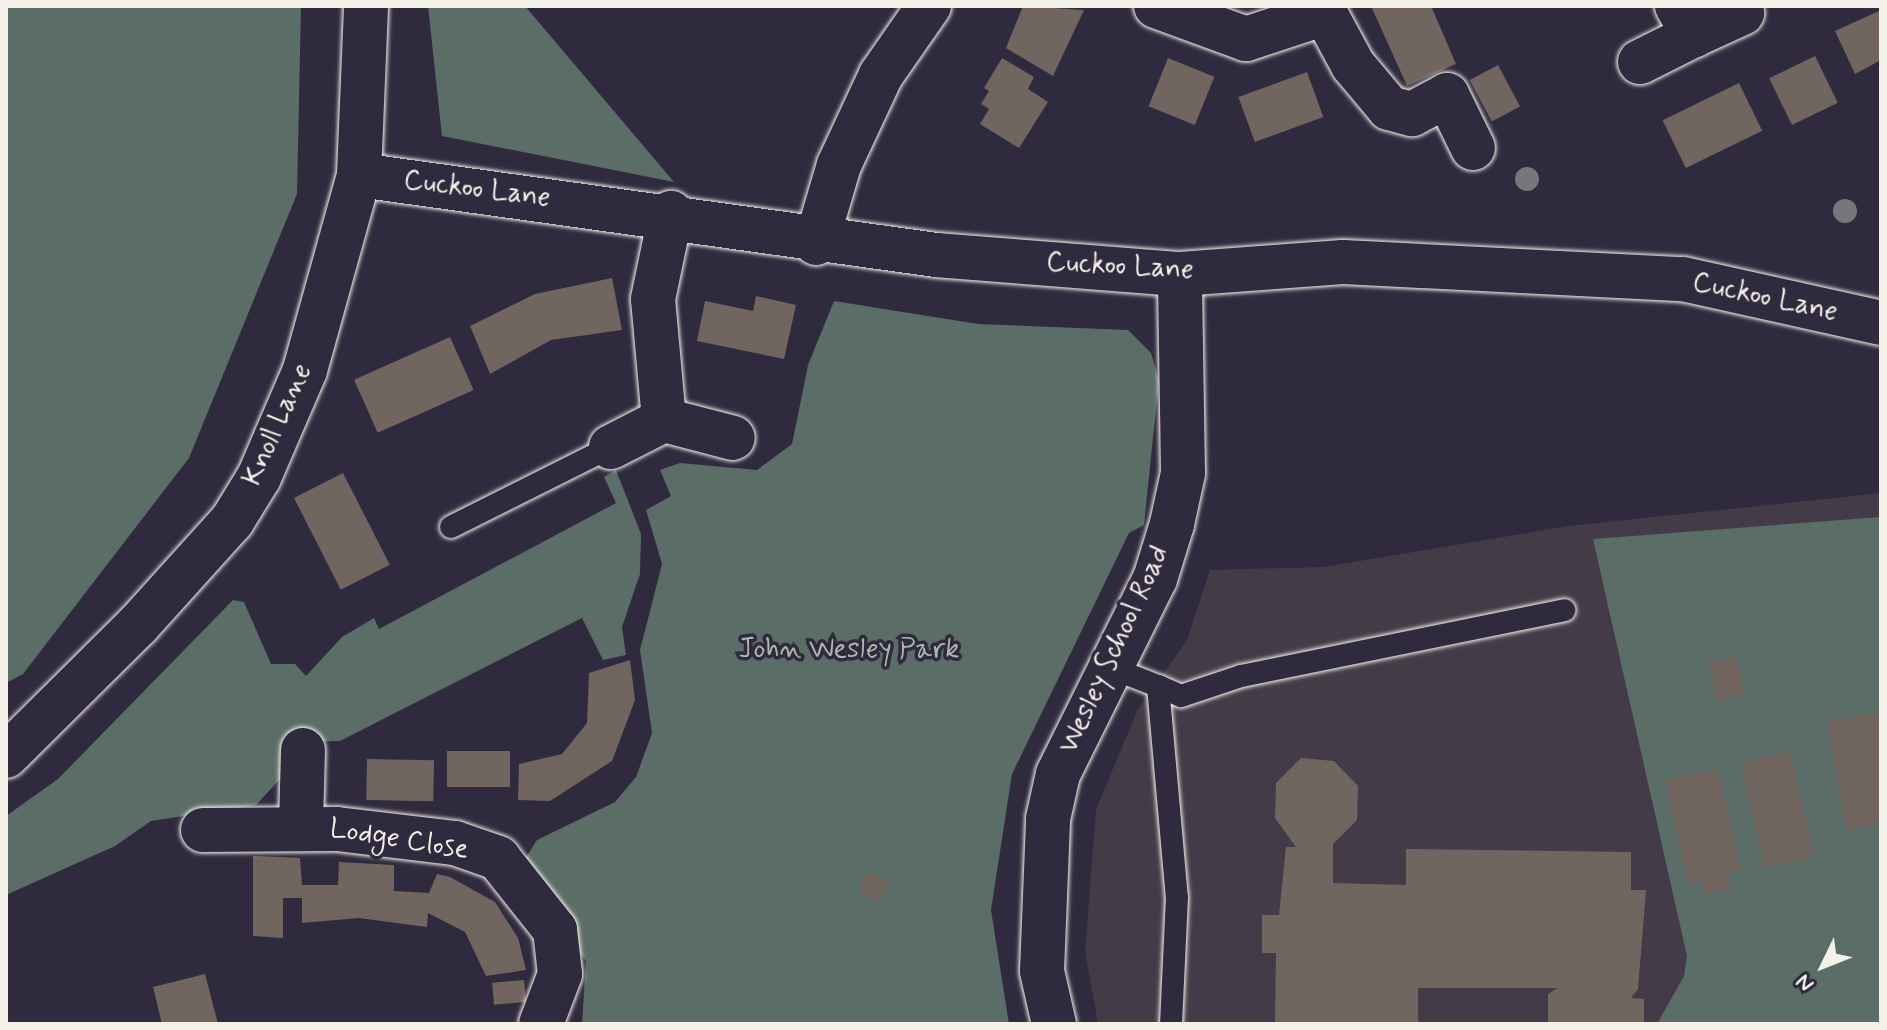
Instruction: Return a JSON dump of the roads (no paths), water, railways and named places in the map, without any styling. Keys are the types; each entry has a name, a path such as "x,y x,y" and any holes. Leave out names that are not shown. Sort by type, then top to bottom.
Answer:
{"street":[{"name":"Knoll Lane","path":"6,756 232,521 305,370 359,175 366,6"},
{"path":"816,243 839,165 881,75 929,6"},
{"path":"1156,6 1246,39 1323,10 1353,65 1389,108 1412,114 1447,95 1473,148"},
{"path":"1640,62 1685,20 1751,9"},
{"name":"Cuckoo Lane","path":"359,175 671,213 816,243 1180,274 1343,262 1683,279 1881,323"},
{"path":"664,420 653,299 671,213"},
{"name":"Wesley School Road","path":"1054,1024 1042,971 1048,819 1058,774 1155,579 1183,473 1180,274"},
{"path":"611,447 664,420 733,438"},
{"name":"Lodge Close","path":"301,826 303,750"},
{"name":"Lodge Close","path":"203,830 301,826 455,843 498,858 555,930 560,974 541,1024"}],"lane":[{"path":"451,527 611,447"},
{"path":"1109,667 1181,696 1241,676 1564,610"},
{"path":"1158,686 1177,897 1171,1024"}],"park label":[{"name":"John Wesley Park","path":"849,650"}]}
